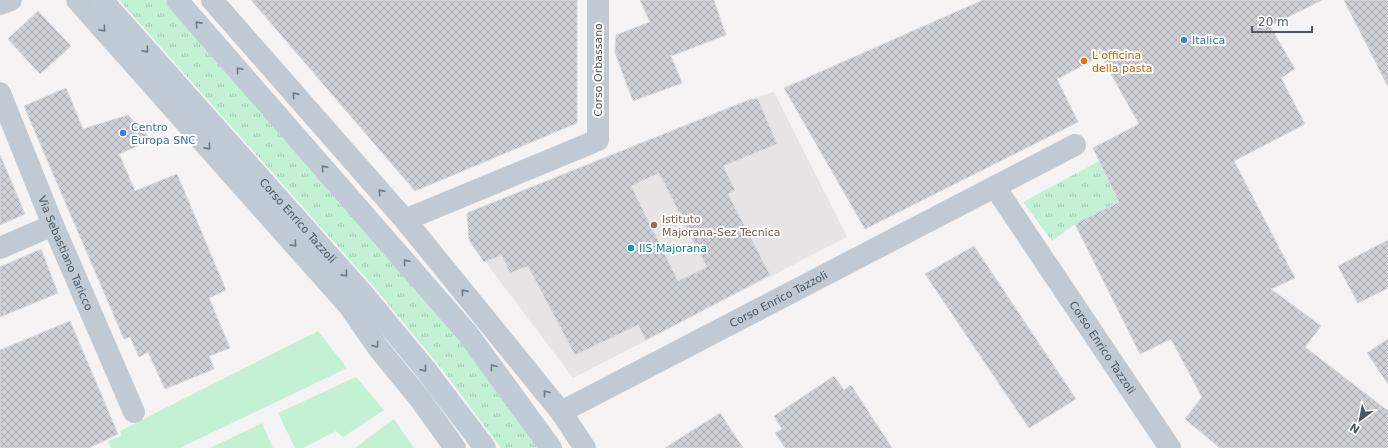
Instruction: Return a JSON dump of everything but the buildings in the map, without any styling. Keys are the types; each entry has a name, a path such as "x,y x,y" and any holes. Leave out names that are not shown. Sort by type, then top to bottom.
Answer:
{"street":[{"path":"0,4 11,0"},
{"name":"Corso Enrico Tazzoli","path":"77,0 349,306 379,349 420,399 455,448"},
{"name":"Corso Enrico Tazzoli","path":"102,0 364,295 425,369 484,448"},
{"path":"177,0 438,299 495,369 551,448"},
{"path":"212,0 405,220 561,412 585,448"},
{"name":"Corso Orbassano","path":"405,220 598,140 598,0"},
{"name":"Via Sebastiano Taricco","path":"0,93 53,225 134,412"},
{"name":"Corso Enrico Tazzoli","path":"561,412 1076,145"},
{"name":"Corso Enrico Tazzoli","path":"995,187 1170,448"},
{"path":"0,248 53,225"},
{"path":"438,299 460,310 498,334"}],"shaded area":[{"name":"Istituto Majorana-Sez Tecnica","path":"774,92 847,237 573,378 469,240 467,213 757,97"}],"green space":[{"path":"119,0 164,0 399,265 468,349 542,448 501,448 441,368 374,287"},
{"path":"1099,161 1119,202 1075,224 1052,241 1023,202"},
{"path":"318,331 347,368 180,448 111,448 108,441 121,436 120,431"},
{"path":"356,377 384,410 343,437 336,431 303,448 295,448 278,413"},
{"path":"394,419 414,448 355,448"},
{"path":"262,423 273,448 210,448"}],"place":[{"name":"Italica","path":"1184,40"},
{"name":"L'officina della pasta","path":"1084,61"},
{"name":"Centro Europa SNC","path":"123,133"},
{"name":"Istituto Majorana-Sez Tecnica","path":"654,225"},
{"name":"IIS Majorana","path":"631,248"}]}
